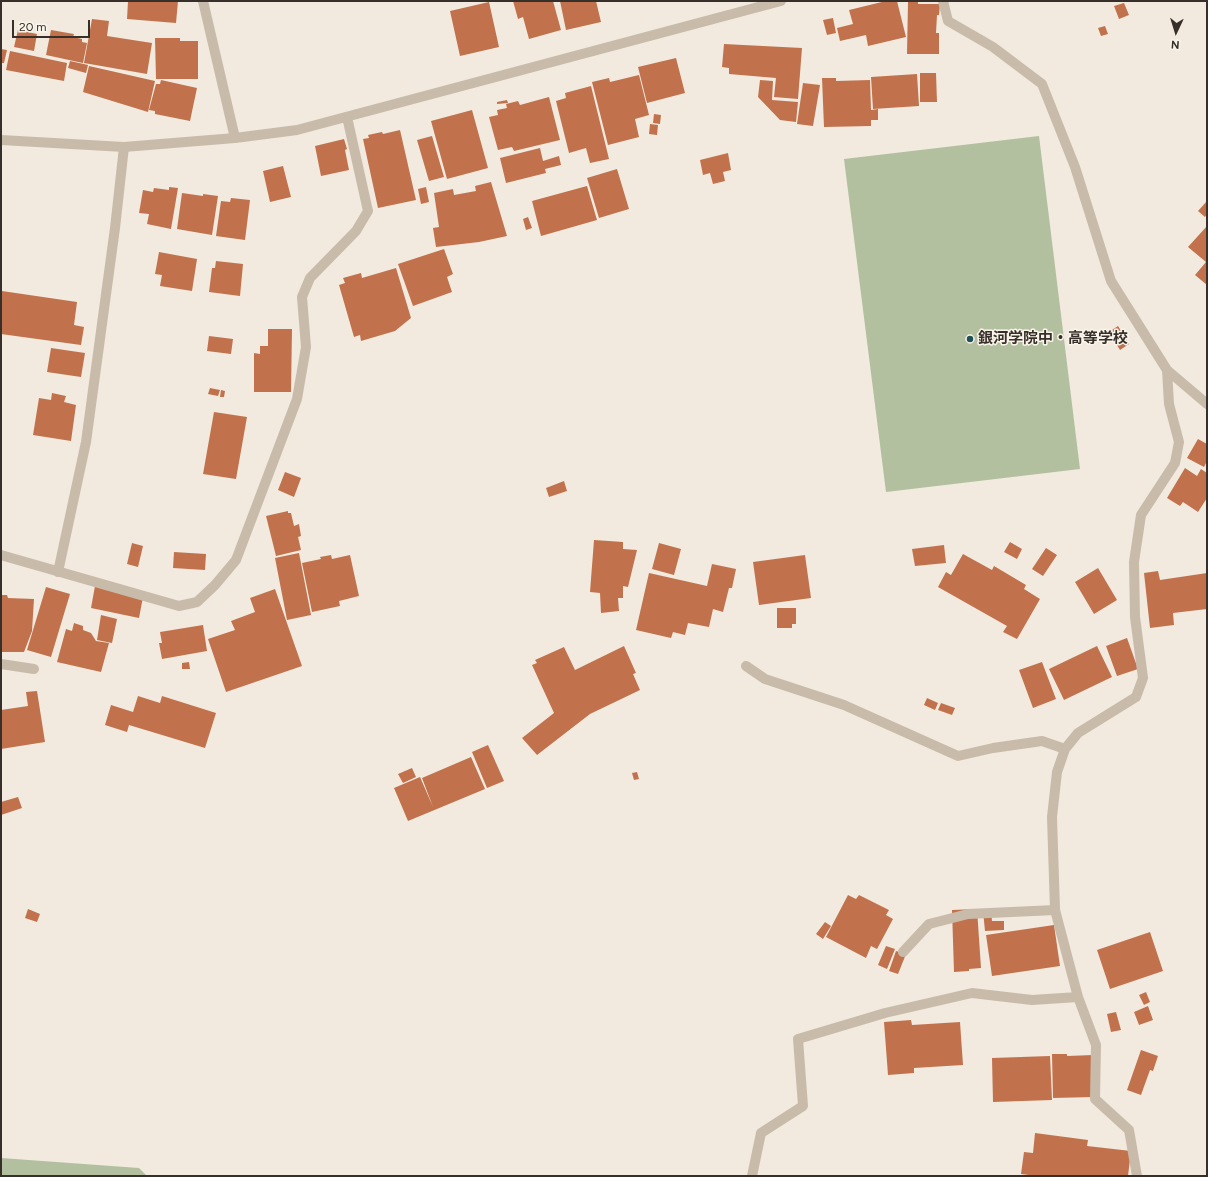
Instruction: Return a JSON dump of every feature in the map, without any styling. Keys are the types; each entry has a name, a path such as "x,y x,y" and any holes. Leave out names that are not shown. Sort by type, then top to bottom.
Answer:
{"street":[{"path":"203,1 235,138"},
{"path":"1,140 124,147 235,138 297,130 781,1"},
{"path":"943,1 948,21 993,47 1042,84 1075,167 1111,281 1167,370 1207,404"},
{"path":"1,555 179,606 197,602 215,585 236,560 296,399 306,347 302,297 310,278 356,231 368,211 347,117"},
{"path":"58,572 86,442 115,228 124,147"},
{"path":"1137,1176 1129,1130 1095,1099 1096,1045 1078,997 1055,910 1052,817 1057,772 1065,749 1078,734 1136,697 1143,678 1135,617 1134,562 1141,515 1175,463 1179,442 1169,404 1167,370"},
{"path":"1,664 34,669"},
{"path":"746,666 765,679 844,705 958,756 993,748 1042,741 1065,749"},
{"path":"903,952 929,924 968,914 1055,910"},
{"path":"752,1176 761,1133 803,1106 798,1039 885,1013 972,993 1032,1000 1078,997"}],"green space":[{"path":"1039,136 1080,469 886,492 844,159"},
{"path":"1,1158 139,1168 147,1176 1,1176"}],"building":[{"path":"128,1 178,1 176,23 127,19"},
{"path":"513,1 553,1 561,30 529,39 523,17 518,19"},
{"path":"560,1 596,1 601,22 566,30"},
{"path":"886,1 897,1 906,37 868,46 866,35 840,41 837,28 853,24 849,10"},
{"path":"908,1 918,1 918,4 940,4 939,15 937,15 936,33 939,33 939,54 907,54"},
{"path":"489,2 499,47 460,56 450,11"},
{"path":"1124,3 1129,15 1119,19 1114,6"},
{"path":"833,18 836,33 827,35 823,20"},
{"path":"92,19 109,21 107,36 152,43 147,74 84,63"},
{"path":"1105,26 1108,34 1101,36 1098,28"},
{"path":"18,30 37,34 34,51 14,47"},
{"path":"51,30 74,34 73,37 82,39 82,42 87,43 83,63 46,55"},
{"path":"155,38 180,38 180,41 198,41 198,79 156,79"},
{"path":"724,44 802,48 798,99 774,97 776,78 729,74 729,68 722,67"},
{"path":"1,49 7,50 4,63 1,63"},
{"path":"10,51 67,63 64,81 6,70"},
{"path":"676,58 685,93 647,103 638,67"},
{"path":"70,61 88,65 86,73 68,68"},
{"path":"89,66 155,81 148,112 83,92"},
{"path":"920,73 936,73 937,102 920,102"},
{"path":"917,74 919,106 873,109 871,77"},
{"path":"639,75 649,115 635,119 639,137 608,145 592,82 609,78 610,82"},
{"path":"822,78 836,78 836,81 870,80 871,110 878,109 878,120 871,120 871,126 824,127"},
{"path":"161,80 197,88 190,121 155,114 155,111 149,110 156,84 160,84"},
{"path":"760,80 773,81 772,100 798,102 796,122 780,120 758,97"},
{"path":"803,83 820,85 813,126 797,124"},
{"path":"591,86 609,159 590,163 586,148 569,153 556,101 566,98 565,93"},
{"path":"549,97 560,140 514,151 512,147 498,150 489,117 498,115 497,110 507,108 506,104 518,101 520,105"},
{"path":"507,100 508,103 497,104 497,102"},
{"path":"472,110 488,168 447,179 431,121"},
{"path":"654,114 661,115 660,124 653,123"},
{"path":"650,124 658,125 657,135 649,134"},
{"path":"400,130 416,200 378,208 363,139 369,138 368,135 382,132 383,134"},
{"path":"432,136 444,177 429,181 417,140"},
{"path":"344,139 347,149 345,150 349,170 321,176 315,146"},
{"path":"540,148 543,161 559,156 561,165 545,169 546,173 506,183 500,158"},
{"path":"728,153 731,170 723,172 725,181 713,184 710,173 703,175 700,160"},
{"path":"283,166 291,197 270,202 263,171"},
{"path":"617,169 629,209 599,218 587,178"},
{"path":"491,182 507,236 479,242 436,247 433,228 439,227 434,193 453,189 454,195 476,191 475,186"},
{"path":"587,186 597,220 541,236 532,201"},
{"path":"169,187 178,188 171,229 147,224 149,214 139,213 143,190 153,192 154,188 169,190"},
{"path":"426,187 429,202 421,204 418,189"},
{"path":"182,193 203,196 203,194 218,196 212,235 177,229"},
{"path":"231,198 250,200 245,240 216,236 221,201 230,202"},
{"path":"1207,201 1207,214 1205,217 1198,211"},
{"path":"528,217 532,228 526,230 523,219"},
{"path":"1207,226 1207,285 1195,275 1206,262 1188,247"},
{"path":"444,249 453,274 447,277 452,292 413,306 398,264"},
{"path":"159,252 197,259 192,291 160,286 162,275 155,274"},
{"path":"216,261 243,264 240,296 209,292 212,268 215,268"},
{"path":"396,268 411,318 395,331 361,341 360,335 354,337 339,285 345,283 343,278 361,273 362,278"},
{"path":"2,291 77,302 74,325 84,327 81,345 1,334"},
{"path":"1118,326 1129,344 1120,350 1109,332"},
{"path":"268,329 292,329 291,392 254,392 254,353 260,354 260,346 268,346"},
{"path":"209,336 233,339 231,354 207,351"},
{"path":"51,348 85,353 81,377 47,372"},
{"path":"210,388 220,390 218,396 208,394"},
{"path":"221,390 225,391 224,397 220,397"},
{"path":"52,393 66,396 64,402 76,405 71,441 33,435 39,398 51,400"},
{"path":"214,412 247,417 236,479 203,474"},
{"path":"1198,439 1207,444 1207,461 1204,467 1187,458"},
{"path":"1185,468 1197,476 1201,469 1207,473 1207,498 1198,512 1183,502 1180,506 1167,498"},
{"path":"285,472 301,478 294,497 278,490"},
{"path":"564,481 567,491 549,497 546,488"},
{"path":"288,511 288,513 291,513 294,526 299,524 301,536 298,537 301,550 276,556 266,516"},
{"path":"594,540 623,542 623,549 637,550 628,587 623,586 623,598 618,598 619,611 601,613 600,593 590,592"},
{"path":"1010,542 1022,549 1017,559 1004,552"},
{"path":"132,543 143,546 138,567 127,564"},
{"path":"659,543 681,549 674,575 652,569"},
{"path":"944,545 946,563 915,566 912,549"},
{"path":"1046,548 1057,555 1043,576 1032,569"},
{"path":"174,552 206,554 205,570 173,568"},
{"path":"299,553 311,615 287,620 275,558"},
{"path":"963,554 992,570 994,566 1026,585 1024,589 1040,599 1017,639 1003,632 1007,626 938,587 946,572 951,575"},
{"path":"331,555 332,559 350,555 359,596 339,601 340,606 312,612 302,563"},
{"path":"805,555 811,598 759,605 753,562"},
{"path":"712,564 736,569 732,588 729,588 723,612 713,609 709,627 688,623 685,635 673,632 671,638 636,630 649,573 707,586"},
{"path":"1098,568 1117,600 1094,614 1075,582"},
{"path":"1158,571 1160,580 1207,573 1207,609 1173,613 1174,625 1150,628 1144,573"},
{"path":"95,586 143,597 139,618 91,608"},
{"path":"46,587 70,594 51,657 27,650"},
{"path":"275,589 302,666 226,692 208,639 235,630 231,621 255,612 250,598"},
{"path":"1,595 7,595 8,598 34,599 32,631 24,652 1,652"},
{"path":"777,608 796,608 796,624 792,624 792,628 777,628"},
{"path":"101,615 117,619 112,643 97,640"},
{"path":"74,623 83,626 83,630 91,633 96,641 109,643 101,672 57,662 66,629 72,631"},
{"path":"203,625 207,651 162,659 159,643 162,643 160,632"},
{"path":"1127,638 1138,669 1117,676 1106,646"},
{"path":"624,646 636,673 633,674 640,690 590,714 537,755 522,738 554,713 532,665 537,663 535,660 564,647 575,670"},
{"path":"1097,646 1112,677 1064,700 1049,669"},
{"path":"189,662 190,669 182,669 182,663"},
{"path":"1042,662 1056,699 1033,708 1019,670"},
{"path":"37,691 45,742 1,749 1,710 28,706 26,692"},
{"path":"138,696 160,703 162,696 216,713 205,748 129,725 127,732 105,725 111,705 133,712"},
{"path":"927,698 938,703 935,710 924,705"},
{"path":"941,703 955,708 952,715 938,710"},
{"path":"488,745 504,781 487,788 472,752"},
{"path":"471,757 485,789 408,821 394,788 420,777 433,807 422,778"},
{"path":"412,768 416,777 403,783 398,774"},
{"path":"637,772 639,779 634,780 632,773"},
{"path":"18,797 22,808 1,815 1,802"},
{"path":"848,895 856,899 859,895 889,910 886,915 893,919 877,949 871,946 866,958 826,937"},
{"path":"28,909 40,914 37,922 25,918"},
{"path":"977,909 981,968 969,969 969,971 954,972 952,910"},
{"path":"991,910 992,921 1004,921 1004,930 985,931 983,911"},
{"path":"825,922 831,926 823,939 816,934"},
{"path":"1054,925 1060,966 992,976 986,935"},
{"path":"1150,932 1163,971 1110,989 1097,950"},
{"path":"886,946 895,949 887,969 878,965"},
{"path":"896,951 906,954 898,974 889,971"},
{"path":"1146,992 1150,1002 1144,1005 1139,995"},
{"path":"1148,1006 1153,1020 1139,1025 1134,1012"},
{"path":"1116,1012 1121,1030 1111,1032 1107,1014"},
{"path":"911,1020 912,1025 960,1022 963,1065 914,1068 914,1073 888,1075 884,1022"},
{"path":"1141,1050 1158,1056 1153,1071 1150,1070 1141,1095 1127,1090"},
{"path":"1052,1054 1067,1054 1067,1056 1093,1055 1094,1097 1053,1098"},
{"path":"1050,1056 1052,1100 993,1102 992,1058"},
{"path":"1035,1133 1088,1140 1087,1146 1131,1151 1128,1176 1037,1176 1021,1174 1024,1152 1033,1153"}],"place":[{"name":"銀河学院中・高等学校","path":"970,339"}]}
